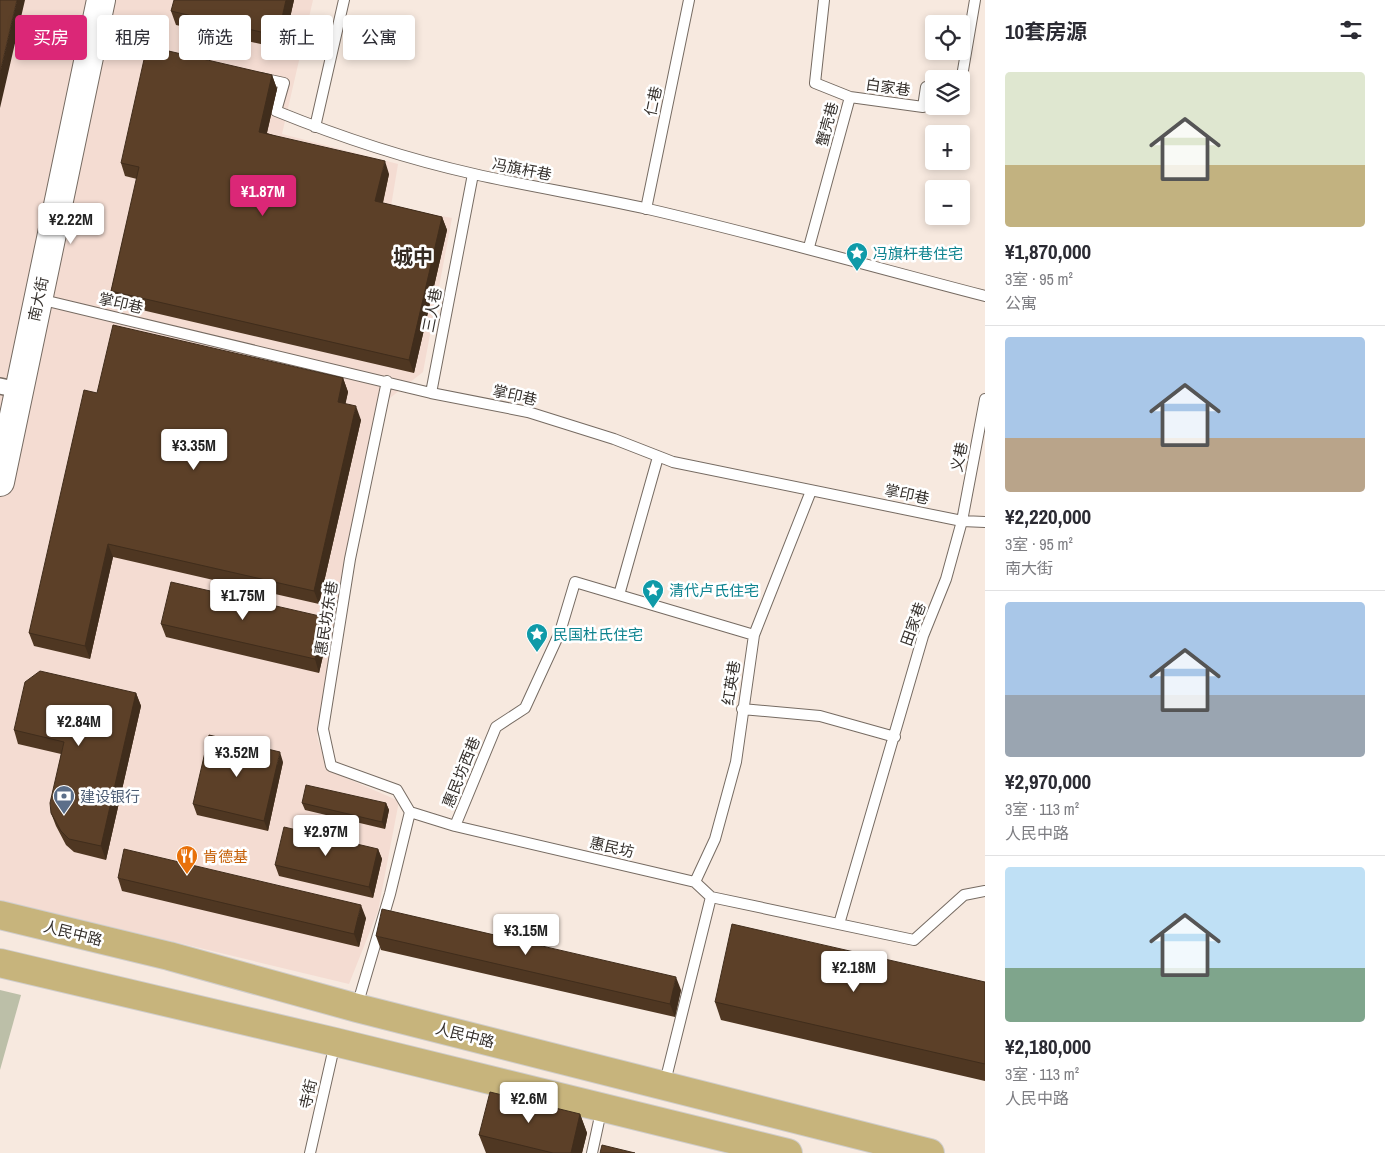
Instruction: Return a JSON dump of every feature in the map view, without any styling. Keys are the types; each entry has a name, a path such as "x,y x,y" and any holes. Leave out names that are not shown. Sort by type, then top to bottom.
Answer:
{"main road":[{"name":"南大街","path":"0,482 9,388 38,299 101,0"},
{"name":"人民中路","path":"0,915 169,956 357,1008 930,1153"},
{"path":"0,963 602,1106 783,1152"}],"lane":[{"path":"315,127 344,0"},
{"name":"仁巷","path":"646,209 689,0"},
{"name":"蟹壳巷","path":"809,248 850,96 815,84 824,0"},
{"path":"963,70 975,0"},
{"path":"93,41 97,42"},
{"name":"冯旗杆巷","path":"246,75 284,83 276,111 315,127 473,174 646,209 809,248 985,296"},
{"name":"白家巷","path":"850,96 923,107 925,94"},
{"name":"三人巷","path":"431,393 473,174"},
{"name":"掌印巷","path":"38,299 431,393 528,412 614,439 673,462 962,521 985,522"},
{"name":"惠民坊东巷","path":"387,381 350,559 323,729 331,766 397,790 410,812"},
{"name":"义巷","path":"962,521 985,399"},
{"path":"619,595 658,457"},
{"name":"红英巷","path":"695,882 714,839 736,762 754,635 811,491"},
{"name":"田家巷","path":"839,924 923,636 946,579 962,521"},
{"name":"惠民坊西巷","path":"455,826 496,727 525,708 560,632 575,582 754,635"},
{"path":"742,709 820,716 895,737"},
{"path":"357,1008 390,894 410,812"},
{"name":"惠民坊","path":"410,812 455,826 695,882"},
{"path":"695,882 711,897 914,940 964,895 985,891"},
{"path":"664,1087 711,897"},
{"name":"寺街","path":"310,1153 336,1042"},
{"path":"592,1153 602,1106"}],"shaded area":[{"path":"0,0 313,0 310,15 261,15 261,60 299,60 282,134 398,164 391,206 452,218 423,372 376,409 341,577 317,737 328,770 399,801 378,911 349,984 0,900"}],"green space":[{"path":"0,990 21,995 0,1070"}],"building":[{"path":"0,0 17,0 0,73"},
{"path":"174,0 286,0 283,15 261,15 261,32 251,30 251,15 188,15 171,11"},
{"path":"169,51 179,53 179,60 207,60 272,75 259,132 385,161 375,201 442,217 409,360 111,291 139,167 121,163 144,60 169,60"},
{"path":"113,325 343,378 338,402 356,406 314,591 108,544 85,646 29,633 84,390 97,393"},
{"path":"171,582 324,617 315,659 161,624"},
{"path":"40,671 136,693 101,846 69,839 61,831 51,813 50,803 64,742 14,730 25,682"},
{"path":"209,735 280,752 264,821 193,804"},
{"path":"306,785 386,803 382,822 302,803"},
{"path":"284,827 378,849 369,887 275,865"},
{"path":"124,849 361,905 354,934 118,878"},
{"path":"382,909 676,977 670,1004 376,936"},
{"path":"732,924 985,982 985,1064 715,1002"},
{"path":"490,1092 580,1114 571,1153 553,1153 479,1135"},
{"path":"602,1145 635,1153 600,1153"}],"place":[{"name":"冯旗杆巷住宅","path":"857,272"},
{"name":"清代卢氏住宅","path":"653,609"},
{"name":"民国杜氏住宅","path":"537,653"},
{"name":"建设银行","path":"64,815"},
{"name":"肯德基","path":"187,875"}],"district":[{"name":"城中","path":"413,256"}]}
